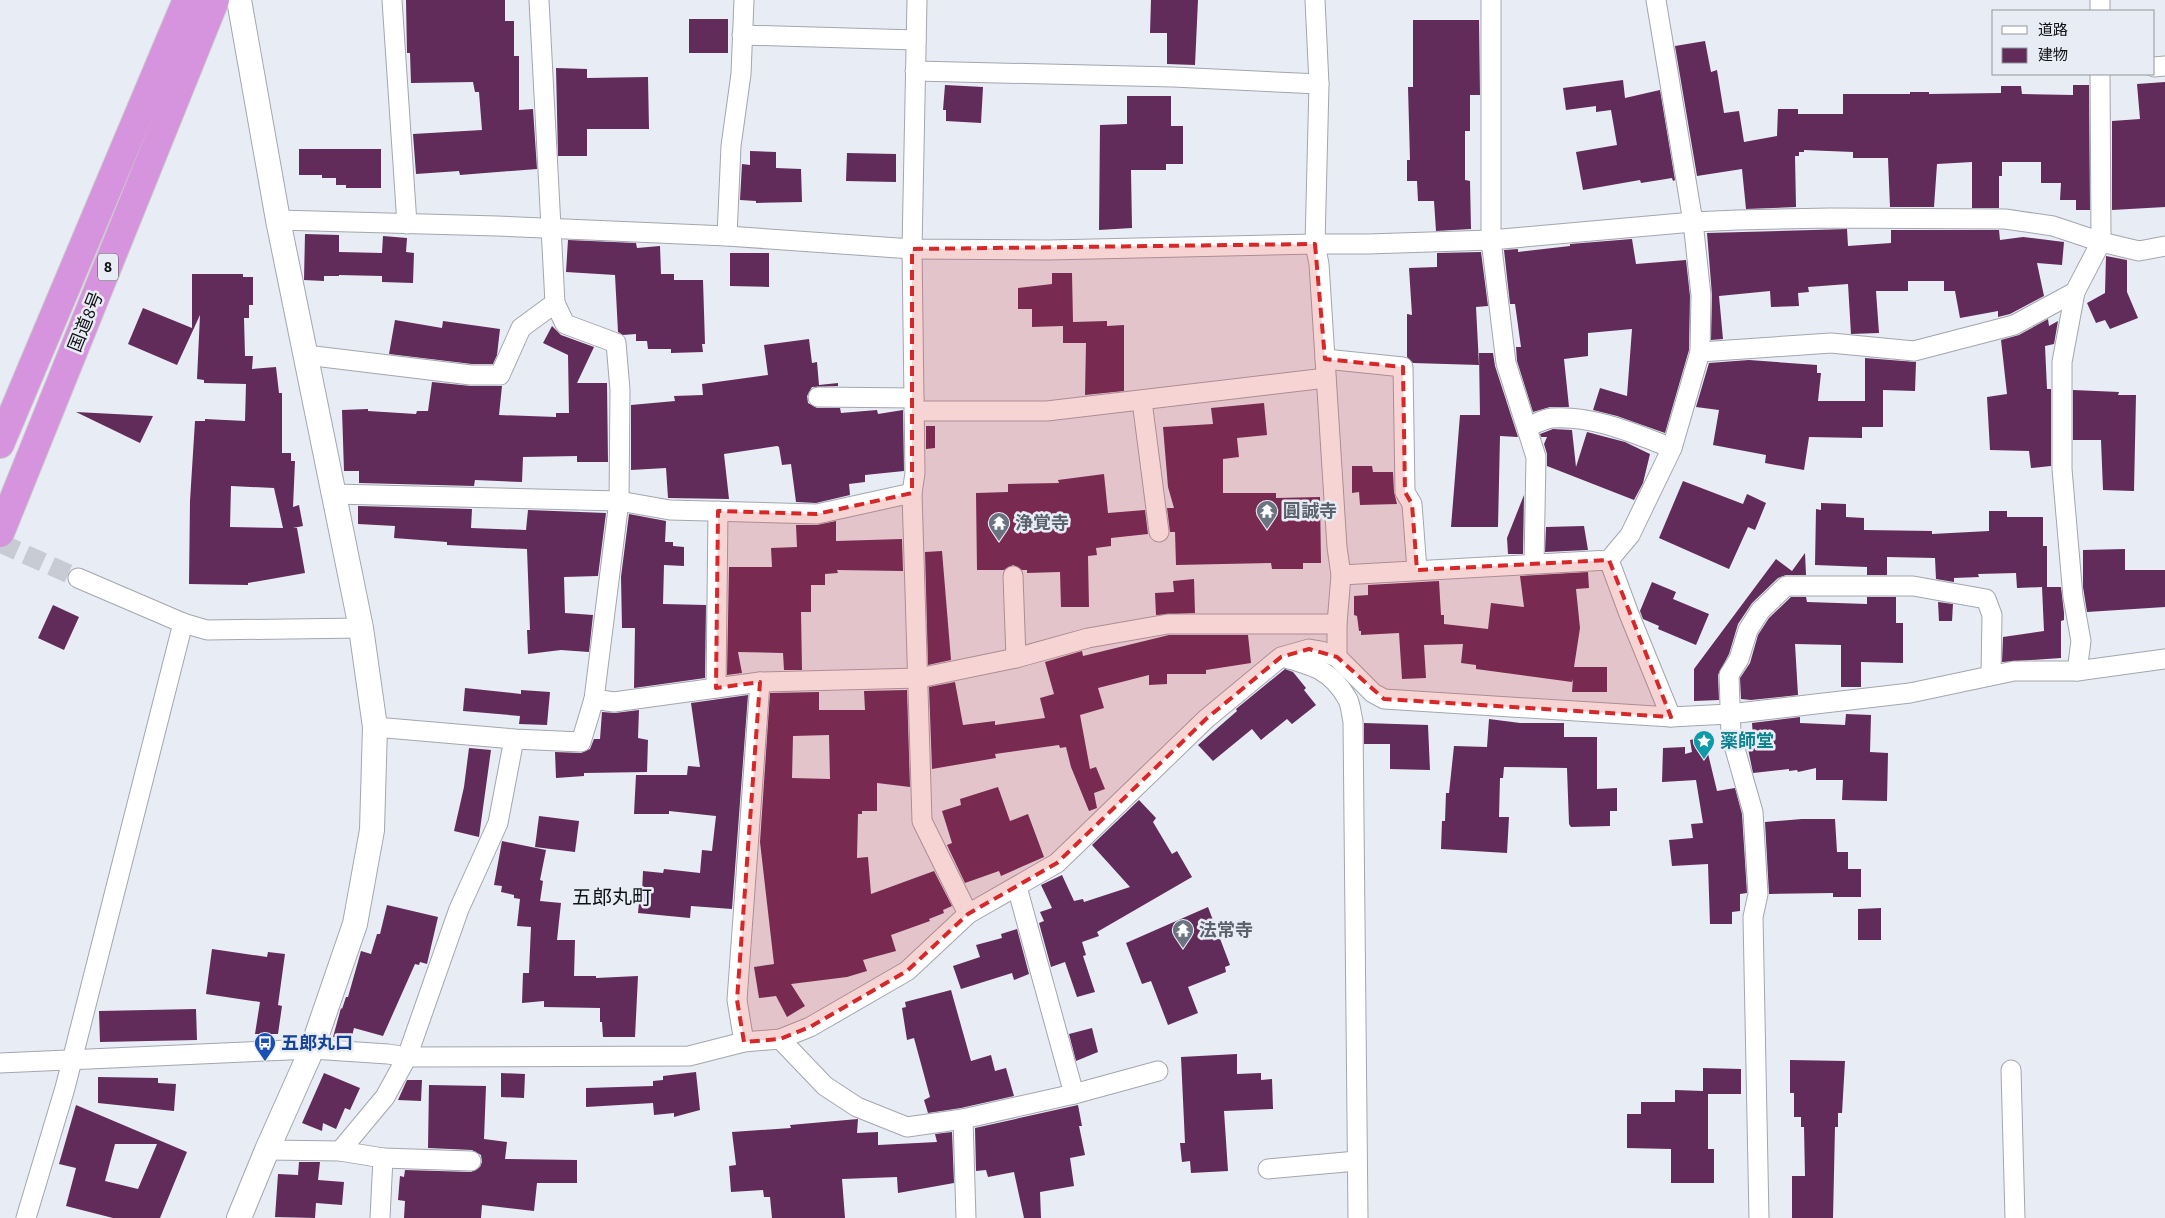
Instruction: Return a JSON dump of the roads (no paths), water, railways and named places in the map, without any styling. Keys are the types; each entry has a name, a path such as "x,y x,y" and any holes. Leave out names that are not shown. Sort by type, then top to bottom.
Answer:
{"highway":[{"name":"国道8号","path":"0,444 187,0"},
{"name":"国道8号","path":"0,533 215,0"}],"street":[{"path":"238,0 278,220 361,628 374,727 372,830 355,924 312,1048 239,1218"},
{"path":"392,0 407,224"},
{"path":"374,727 514,739 581,742 594,699 619,501 620,390 616,343 565,324 555,303 539,0"},
{"path":"727,236 731,146 741,74 744,0"},
{"path":"917,0 912,249 915,473 912,493 922,821 968,914"},
{"path":"1315,0 1319,84 1315,244 1319,264 1337,547 1341,575 1337,624 1337,657"},
{"path":"1491,0 1491,240 1506,362 1536,457 1534,564"},
{"path":"1341,575 1609,560 1630,535 1672,448 1700,352 1701,294 1694,222 1656,0"},
{"path":"742,36 916,40"},
{"path":"915,71 1173,77 1319,84"},
{"path":"2077,670 2081,642 2073,596 2062,469 2062,362 2075,292 2101,242 2100,75"},
{"path":"278,220 551,228 727,236 912,249 1058,249 1491,240 1694,222 1830,218 2005,219 2053,226 2101,242 2139,251 2165,246"},
{"path":"1700,352 1831,343 1914,351 2014,325 2075,292"},
{"path":"306,355 471,375 500,375 521,328 555,303"},
{"path":"1325,359 1403,366 1405,492 1412,504 1417,570"},
{"path":"818,397 1047,411 1326,378"},
{"path":"1142,401 1159,532"},
{"path":"1526,427 1551,418 1581,420 1622,429 1672,448"},
{"path":"333,494 619,501 670,510 817,514 912,493"},
{"path":"716,688 718,511"},
{"path":"1609,560 1629,614 1672,717"},
{"path":"1013,576 1016,658"},
{"path":"78,578 183,623 207,630 361,628"},
{"path":"1760,1218 1753,917 1758,894 1753,812 1731,735 1729,714 1729,675 1739,659 1748,630 1760,611 1786,586 1913,586 1986,599 1992,615 1991,675"},
{"path":"26,1218 65,1088 183,623"},
{"path":"594,699 614,702 760,682 919,678 1016,658 1088,638 1168,624 1337,624"},
{"path":"0,1063 312,1048 407,1057 689,1056 744,1042 780,1039 810,1027 906,971 968,914 1057,863 1206,719 1281,657 1309,650 1321,651 1337,657 1373,693 1384,699 1672,717 1729,714 1910,693 2014,670 2077,670 2165,659"},
{"path":"1281,657 1310,664 1325,671 1348,699 1353,722 1358,1218"},
{"path":"744,1042 737,1000 760,682"},
{"path":"340,1151 385,1097 407,1057 459,909 498,823 514,739"},
{"path":"1016,887 1074,1094"},
{"path":"780,1039 825,1086 857,1107 907,1126 964,1119 1074,1094 1158,1071"},
{"path":"2011,1070 2015,1218"},
{"path":"964,1119 966,1218"},
{"path":"267,1150 340,1151 383,1158 471,1161"},
{"path":"380,1218 383,1158"},
{"path":"1268,1169 1357,1161"}],"tunnel":[{"path":"0,543 78,578"}],"place":[{"name":"圓誠寺","path":"1267,530"},
{"name":"浄覚寺","path":"999,542"},
{"name":"薬師堂","path":"1704,760"},
{"name":"法常寺","path":"1183,949"},
{"name":"五郎丸口","path":"265,1062"}],"district":[{"name":"五郎丸町","path":"612,898"}]}
